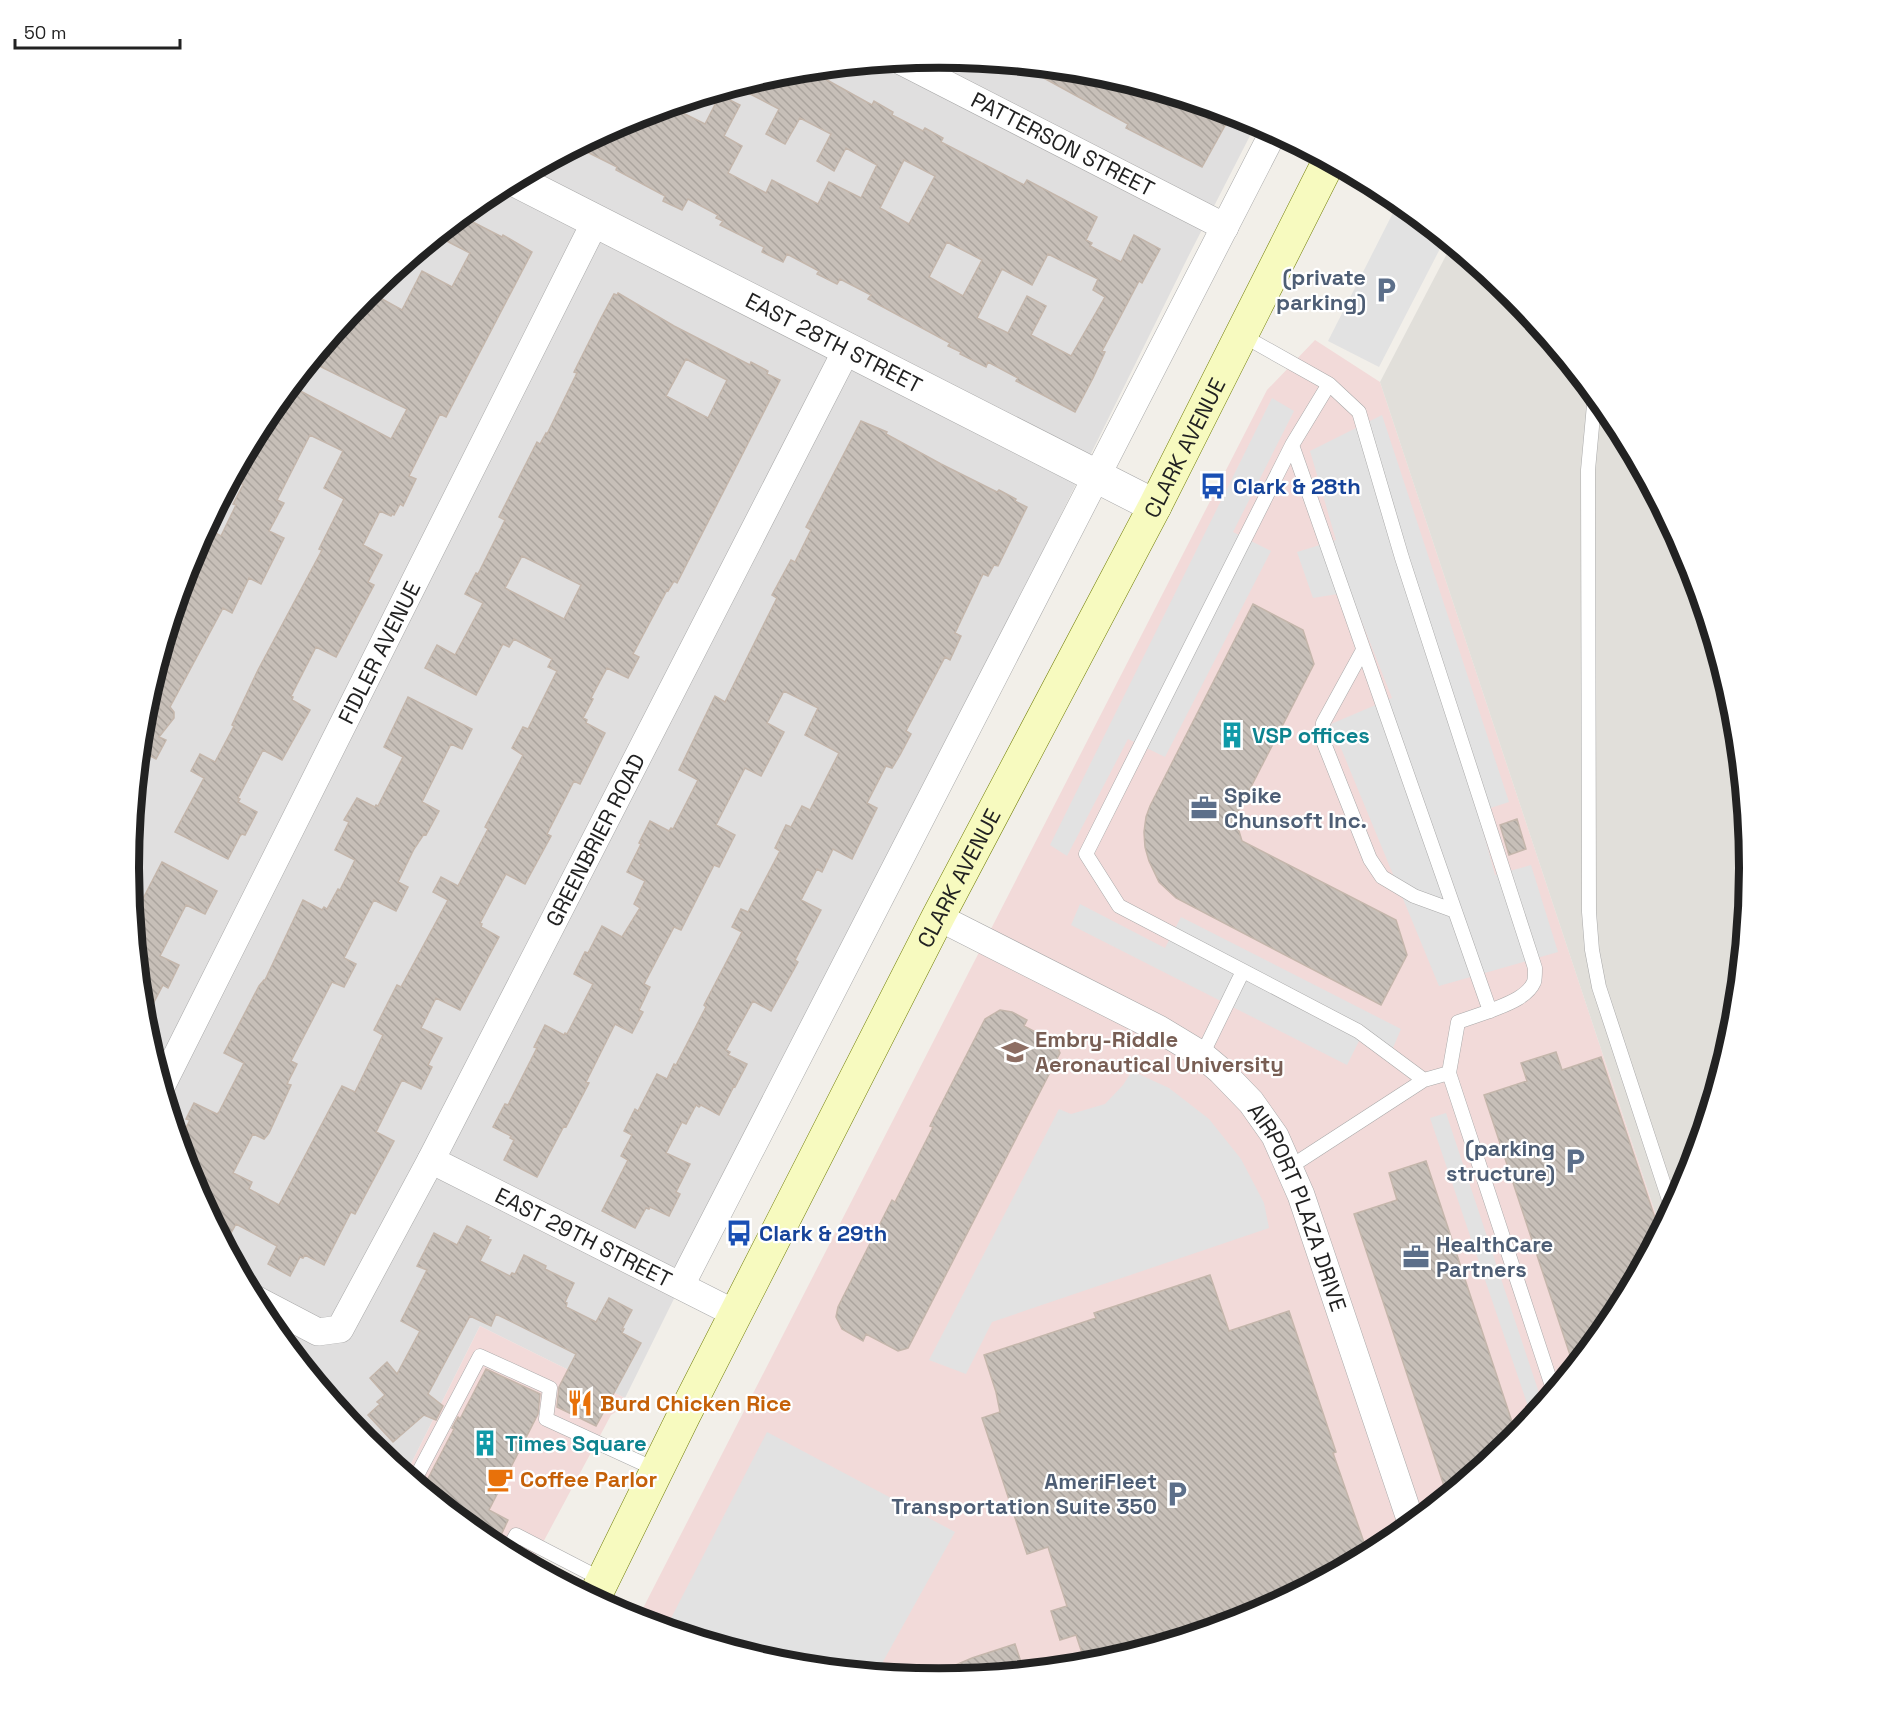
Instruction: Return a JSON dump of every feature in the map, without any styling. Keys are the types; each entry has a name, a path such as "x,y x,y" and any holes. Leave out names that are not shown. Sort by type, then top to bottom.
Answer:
{"main road":[{"name":"CLARK AVENUE","path":"599,1589 657,1470 938,917 1155,506 1326,167"}],"street":[{"name":"PATTERSON STREET","path":"916,68 1225,227"},
{"path":"681,1285 1270,139"},
{"name":"EAST 28TH STREET","path":"524,184 1155,506"},
{"name":"FIDLER AVENUE","path":"166,1076 596,220"},
{"name":"GREENBRIER ROAD","path":"270,1307 318,1332 340,1329 432,1160 847,349"},
{"name":"AIRPORT PLAZA DRIVE","path":"938,917 1159,1029 1202,1055 1251,1102 1275,1136 1290,1167 1409,1516"},
{"name":"EAST 29TH STREET","path":"432,1160 736,1314"}],"lane":[{"path":"1240,334 1329,384 1359,412 1402,558 1535,968 1534,982 1524,994 1509,1003 1458,1022 1449,1073 1551,1384"},
{"path":"1329,384 1292,445 1086,854 1119,906 1358,1031 1424,1080"},
{"path":"1593,406 1588,470 1588,912 1599,987 1668,1198"},
{"path":"1292,445 1490,1011"},
{"path":"1363,650 1323,723 1322,738 1370,859 1382,877 1414,896 1455,910"},
{"path":"1202,1055 1243,971"},
{"path":"1290,1167 1424,1080 1449,1073"},
{"path":"417,1474 480,1356 550,1388 546,1419 657,1470"},
{"path":"511,1544 516,1535 599,1589"}],"shaded area":[{"path":"887,69 992,69 1044,74 1147,95 1197,110 1252,131 625,1398 480,1326 409,1467 373,1434 304,1355 246,1268 200,1174 181,1125 154,1024 141,920 139,868 146,764 154,712 181,611 200,562 246,468 274,423 304,381 373,302 452,233 495,202 585,150 633,128 732,95 835,74"},
{"name":"(private parking)","path":"1395,210 1442,245 1379,367 1328,341"},
{"path":"1448,251 1506,302 1541,340 1575,381 1605,423 1633,468 1657,514 1698,611 1725,712 1733,764 1740,868 1738,920 1725,1024 1713,1075 1698,1125 1658,1220 1380,382"},
{"path":"1315,340 1380,382 1657,1222 1633,1268 1605,1313 1575,1355 1506,1434 1427,1503 1384,1534 1294,1586 1246,1608 1147,1641 1096,1653 1044,1662 992,1667 940,1668 887,1667 835,1662 783,1653 732,1641 642,1611 1267,390"},
{"path":"1272,398 1294,411 1233,532 1271,551 1165,757 1128,739 1067,856 1050,845"},
{"path":"1382,415 1509,802 1478,812 1495,875 1531,865 1558,952 1439,986 1331,724 1392,698 1350,592 1313,598 1297,552 1336,540 1310,451"},
{"path":"1080,904 1165,948 1181,917 1401,1029 1392,1050 1362,1035 1347,1065 1071,925"},
{"path":"1132,1071 1169,1088 1209,1119 1241,1159 1264,1203 1269,1228 992,1322 966,1374 929,1360 1059,1109 1071,1114 1105,1104 1123,1085"},
{"path":"1446,1113 1540,1397 1529,1409 1430,1118"},
{"path":"480,1326 625,1398 619,1410 611,1415 535,1558 495,1534 452,1503 409,1467"},
{"path":"767,1432 955,1532 880,1666 835,1662 783,1653 732,1641 669,1621"}],"building":[{"path":"1035,73 1096,83 1147,95 1227,121 1202,167 1126,128 1128,124"},
{"path":"821,76 872,105 874,101 893,112 892,115 923,131 925,128 943,138 941,142 1024,185 1027,180 1097,217 1086,240 1092,243 1090,246 1121,262 1134,235 1160,249 1142,283 1139,281 1102,351 1105,352 1075,412 1016,381 1018,378 988,362 986,367 960,354 961,352 948,346 950,343 868,299 871,295 840,279 837,284 817,274 819,271 787,254 783,262 762,252 764,247 720,225 723,221 716,218 718,215 688,199 682,210 663,201 665,196 584,151 633,128 679,111 705,124 718,99 724,97 740,105 724,136 742,146 728,173 766,193 772,180 818,204 829,182 861,198 877,165 846,148 834,171 817,161 831,134 800,118 785,144 766,134 779,109 750,94 752,90","holes":["904,160 935,176 909,224 880,208","947,242 982,260 963,296 929,277","1048,254 1098,279 1093,290 1105,297 1071,356 1031,335 1046,306 1027,296 1008,333 977,318 1002,269 1032,285"]},
{"path":"470,220 502,237 503,235 532,252 446,417 440,414 409,476 416,479 403,506 400,504 391,516 380,511 363,545 382,555 368,582 374,585 336,657 316,647 291,696 292,700 310,710 282,760 263,750 238,798 240,799 238,802 257,812 245,835 240,836 228,859 175,832 204,778 191,771 200,754 215,762 234,726 232,725 258,670 322,550 319,549 344,499 324,488 343,451 310,435 277,500 284,503 269,531 284,538 261,584 249,578 232,613 223,608 170,707 174,712 174,718 159,737 166,740 156,759 147,754 154,712 181,611 200,562 214,532 221,536 236,505 233,504 243,485 239,482 246,468 298,390 391,439 407,409 317,365 378,297 402,310 422,271 452,287 470,253 444,240"},
{"path":"618,293 674,326 750,365 751,362 780,380 677,583 674,581 667,590 633,654 639,657 628,678 607,668 591,698 593,699 583,718 587,720 586,723 605,733 580,784 574,781 547,834 551,836 525,884 506,874 480,923 481,927 499,937 460,1010 436,998 421,1028 442,1038 428,1065 432,1067 421,1089 402,1080 376,1132 394,1141 355,1214 351,1212 324,1265 305,1255 303,1258 300,1257 290,1276 268,1264 277,1246 236,1224 229,1236 200,1174 184,1132 190,1120 186,1119 194,1103 217,1114 219,1112 244,1063 224,1053 259,986 265,980 303,900 322,910 324,907 327,909 338,889 340,890 355,860 335,850 349,822 344,820 357,798 375,807 378,806 403,757 384,747 408,697 472,729 462,749 451,744 422,802 439,811 426,835 424,834 414,849 398,882 408,887 396,911 374,900 344,958 356,964 344,987 332,982 291,1061 297,1064 287,1084 291,1085 269,1133 264,1139 253,1134 233,1173 252,1182 249,1189 279,1205 342,1086 355,1092 383,1035 374,1030 397,985 401,987 448,900 433,892 441,877 458,886 488,829 485,827 523,755 512,748 523,727 528,729 557,671 548,667 552,659 514,639 509,647 503,644 476,695 425,668 437,645 455,655 483,603 465,594 476,573 478,574 505,520 499,517 537,442 540,444 547,434 577,373 574,372 614,294","holes":["686,359 727,380 708,418 666,396","522,556 581,585 564,619 505,588"]},
{"path":"861,421 887,432 886,434 941,464 997,492 999,490 1027,507 998,566 994,565 988,576 983,574 955,633 961,636 950,660 945,657 906,731 911,734 900,755 892,768 886,766 867,803 877,808 852,859 833,849 822,872 817,869 801,900 821,910 795,960 798,962 771,1011 753,1001 726,1050 730,1052 728,1055 747,1064 735,1087 719,1115 701,1105 699,1107 696,1105 686,1124 682,1122 666,1153 690,1164 676,1192 680,1194 669,1216 650,1207 646,1208 635,1228 602,1211 628,1160 621,1156 632,1135 624,1131 635,1109 638,1111 657,1074 667,1079 674,1064 676,1065 742,932 732,927 741,909 748,912 780,851 775,848 786,825 791,827 802,806 810,810 839,753 805,735 818,708 784,691 767,723 784,732 761,776 745,768 716,825 735,835 719,867 714,865 681,930 674,927 644,984 650,987 639,1010 643,1012 632,1033 615,1024 586,1082 589,1083 537,1177 504,1160 514,1140 510,1138 511,1136 493,1127 505,1104 508,1105 537,1048 534,1047 545,1025 564,1035 567,1034 593,984 574,974 602,926 622,937 640,908 634,904 645,881 627,872 641,844 639,843 650,821 669,831 673,829 698,780 679,770 715,696 725,702 777,598 772,595 791,560 795,562 811,530 806,527"},
{"name":"VSP offices","path":"1253,604 1303,630 1314,664 1235,818 1242,841 1396,920 1407,955 1381,1005 1176,898 1159,882 1149,861 1144,832 1150,806"},
{"path":"1517,819 1526,849 1509,855 1500,825"},
{"path":"162,862 217,891 205,914 186,905 160,956 179,965 168,988 163,985 151,1007 146,972 140,904"},
{"path":"1000,1010 1012,1012 1027,1020 1024,1026 1056,1043 1060,1053 908,1348 898,1351 866,1334 863,1341 842,1329 836,1317 838,1307 892,1200 895,1202 933,1127 930,1126 985,1019"},
{"name":"(parking structure)","path":"1556,1052 1562,1070 1601,1057 1657,1223 1633,1268 1605,1313 1571,1359 1484,1095 1527,1081 1521,1063"},
{"path":"1426,1161 1513,1426 1445,1488 1354,1214 1397,1200 1389,1173"},
{"path":"467,1226 491,1240 480,1261 510,1276 512,1273 515,1274 524,1255 546,1266 545,1269 574,1283 565,1302 566,1307 596,1322 609,1298 632,1310 622,1333 641,1343 596,1426 557,1407 559,1387 576,1354 496,1314 491,1326 470,1316 428,1394 443,1406 436,1420 424,1415 393,1442 368,1415 380,1404 377,1402 385,1395 370,1378 387,1362 397,1374 420,1331 401,1321 427,1270 417,1266 434,1233 457,1245"},
{"name":"AmeriFleet Transportation Suite 350","path":"1210,1275 1229,1331 1289,1311 1336,1452 1333,1453 1365,1546 1294,1586 1246,1608 1197,1626 1147,1641 1083,1655 1076,1635 1060,1640 1051,1611 1067,1606 1048,1547 1027,1554 982,1418 1000,1412 984,1355 1096,1318 1094,1313"},
{"name":"Times Square","path":"486,1369 540,1394 538,1414 489,1510 508,1520 500,1537 426,1482 458,1417 460,1419"},
{"path":"1015,1644 1022,1664 949,1668"}],"place":[{"name":"(private parking)","path":"1386,290"},
{"name":"Clark & 28th","path":"1213,486"},
{"name":"VSP offices","path":"1232,735"},
{"name":"Spike Chunsoft Inc.","path":"1204,808"},
{"name":"Embry-Riddle Aeronautical University","path":"1015,1052"},
{"name":"(parking structure)","path":"1575,1161"},
{"name":"Clark & 29th","path":"739,1233"},
{"name":"HealthCare Partners","path":"1416,1257"},
{"name":"Burd Chicken Rice","path":"580,1403"},
{"name":"Times Square","path":"485,1443"},
{"name":"Coffee Parlor","path":"500,1479"},
{"name":"AmeriFleet Transportation Suite 350","path":"1177,1494"}]}
